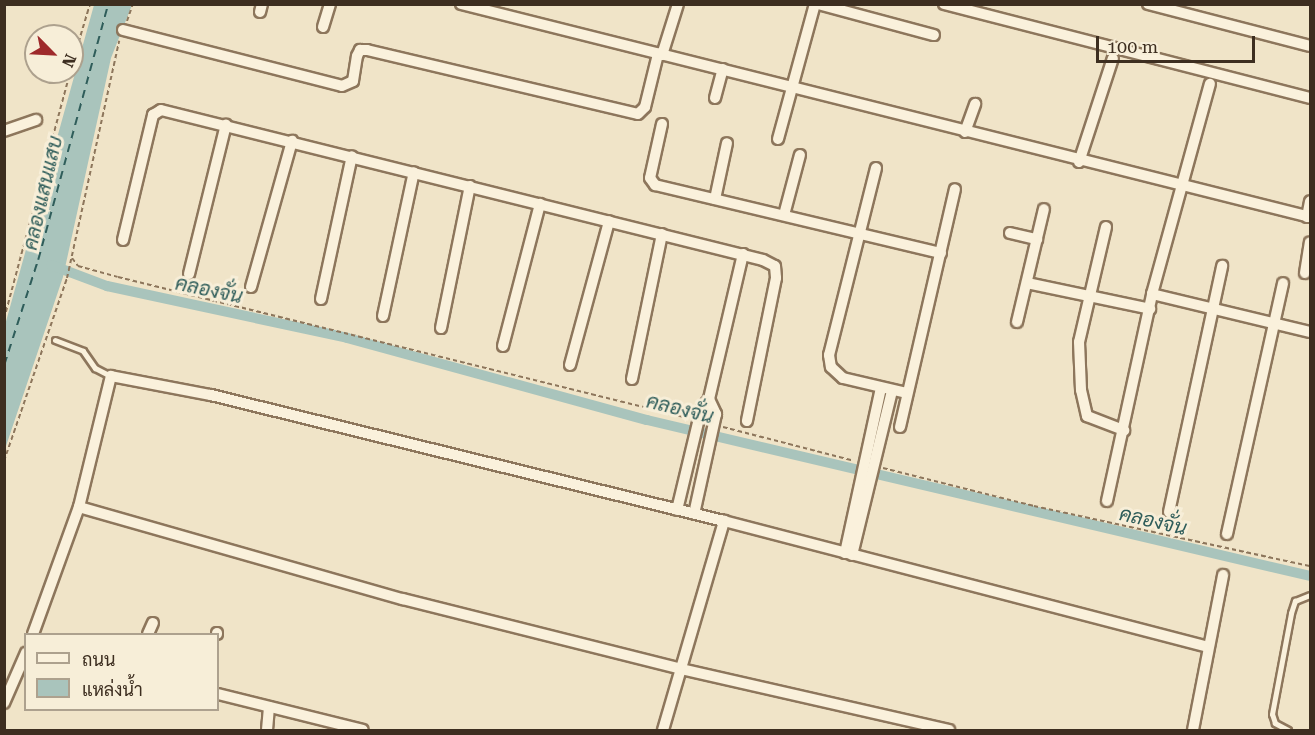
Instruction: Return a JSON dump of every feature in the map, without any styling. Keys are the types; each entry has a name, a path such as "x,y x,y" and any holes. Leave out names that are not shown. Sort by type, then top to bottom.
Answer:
{"street":[{"path":"323,27 330,4"},
{"path":"461,4 793,86 1180,188 1309,217 1311,201"},
{"path":"123,30 342,86 353,81 357,56 360,50 367,50 638,114 645,107 678,4"},
{"path":"778,139 816,4 934,35"},
{"path":"944,4 1311,98"},
{"path":"1148,4 1311,46"},
{"path":"1078,162 1113,58"},
{"path":"715,98 723,69"},
{"path":"1107,501 1152,294 1210,84"},
{"path":"965,132 975,104"},
{"path":"123,240 155,111 292,141 742,254 775,266 776,278 747,421"},
{"path":"4,131 36,120"},
{"path":"663,124 651,182 941,253"},
{"path":"189,274 226,125"},
{"path":"251,287 292,141"},
{"path":"715,199 727,143"},
{"path":"784,215 800,155"},
{"path":"321,298 352,156"},
{"path":"876,168 829,355 831,367 843,378 908,393"},
{"path":"383,316 414,172"},
{"path":"441,328 470,186"},
{"path":"900,427 955,189"},
{"path":"503,346 540,204"},
{"path":"1017,322 1044,209"},
{"path":"570,365 609,221"},
{"path":"1106,227 1079,342 1084,411 1094,419 1124,430"},
{"path":"1010,233 1037,239"},
{"path":"632,379 662,234"},
{"path":"1305,273 1311,242"},
{"path":"676,510 700,410 709,399 742,254"},
{"path":"1169,512 1222,266"},
{"path":"1027,283 1088,298 1150,309"},
{"path":"1227,534 1283,283"},
{"path":"1152,294 1311,332"},
{"path":"33,633 79,507 111,376 210,395 724,521 1208,647"},
{"path":"848,554 886,389"},
{"path":"694,514 716,414 709,399"},
{"path":"79,507 276,565 681,669 949,730"},
{"path":"663,730 724,521"},
{"path":"1193,730 1223,575"},
{"path":"148,633 153,623"},
{"path":"4,703 24,658"},
{"path":"219,694 363,730"},
{"path":"267,730 269,707"}],"lane":[{"path":"55,340 83,351 95,368 111,376"},
{"path":"1288,730 1275,723 1272,714 1291,612 1295,601 1311,596"}],"path":[{"path":"84,24 90,4"},
{"path":"4,461 67,278 112,59 133,4"},
{"path":"4,319 67,84"}],"water":[{"name":"คลองแสนแสบ","path":"94,5 132,5 111,58 63,277 5,449 5,325 72,84 84,84 84,41"}],"waterway":[{"name":"คลองจั่น","path":"51,265 107,286 347,338 647,420 1310,576"}],"ferry route":[{"path":"4,365 38,260 108,4"}]}
